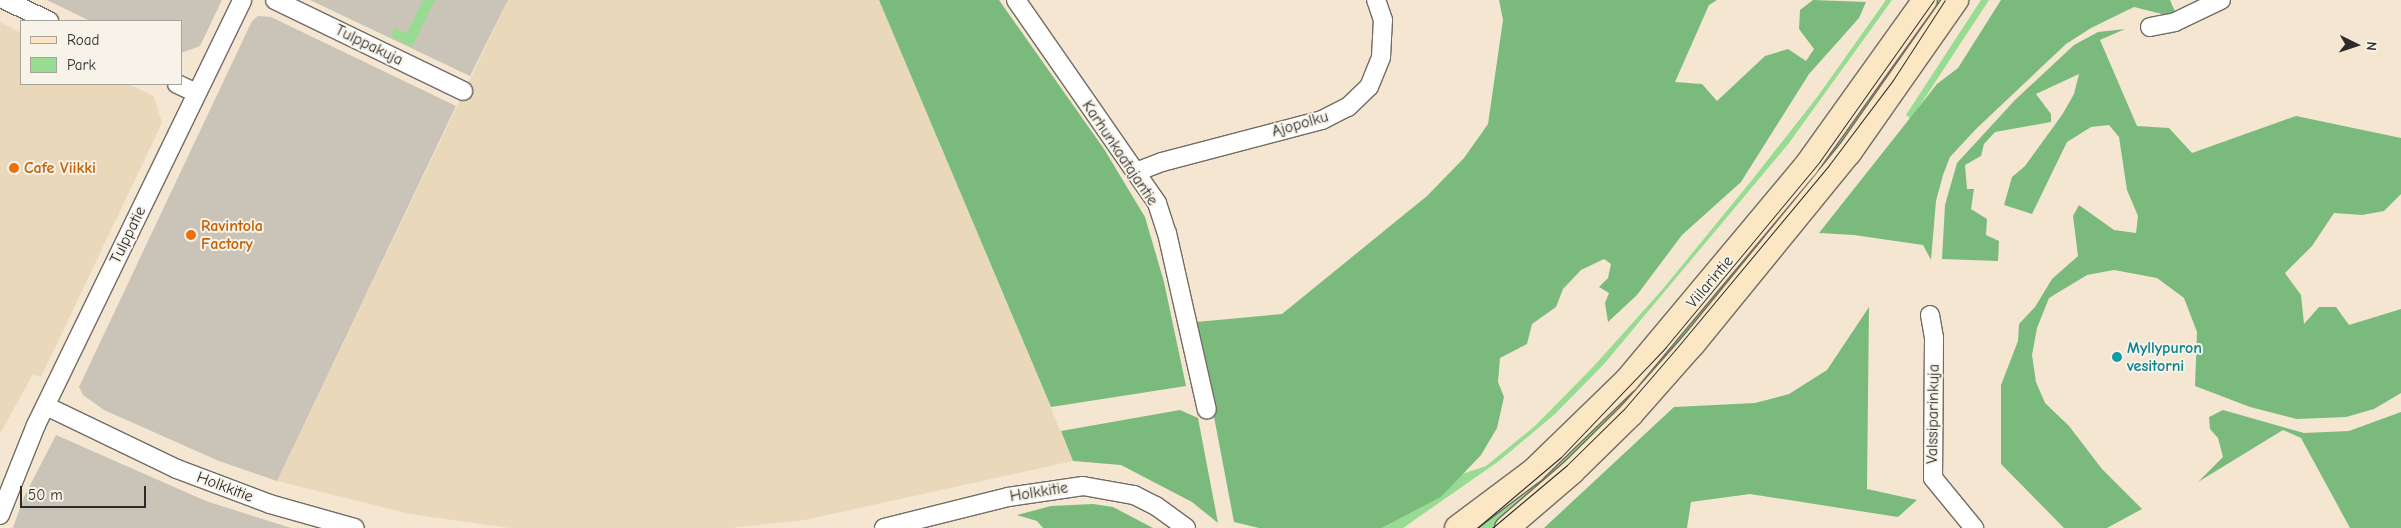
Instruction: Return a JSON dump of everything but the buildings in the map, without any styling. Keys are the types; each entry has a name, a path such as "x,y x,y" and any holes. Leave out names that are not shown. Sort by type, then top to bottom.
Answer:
{"main road":[{"name":"Viilarintie","path":"1457,528 1533,471 1627,380 1806,166 1925,0"},
{"name":"Viilarintie","path":"1507,528 1586,459 1693,344 1849,153 1956,0"}],"street":[{"path":"5,0 47,20"},
{"name":"Tulppatie","path":"0,515 16,471 46,406 242,0"},
{"name":"Tulppakuja","path":"275,0 463,91"},
{"name":"Karhunkaatajantie","path":"1016,0 1156,203 1167,233 1207,410"},
{"name":"Ajopolku","path":"1136,172 1162,162 1322,120 1348,107 1369,87 1381,57 1383,20 1376,0"},
{"path":"2150,27 2175,22 2221,0"},
{"path":"179,85 196,93"},
{"name":"Valssiparinkuja","path":"1930,315 1934,338 1933,478 1974,528"},
{"name":"Holkkitie","path":"46,406 186,472 270,504 355,528"},
{"name":"Tulppatie","path":"0,497 16,471"},
{"name":"Holkkitie","path":"884,528 1008,497 1083,486 1134,495 1156,506 1186,528"}],"shaded area":[{"path":"47,0 222,0 200,46 182,53 182,20 88,20"},
{"path":"310,0 508,0 470,76"},
{"path":"508,0 879,0 1073,461 805,520 730,528 510,528 410,514 277,481"},
{"path":"258,16 271,17 456,106 277,481 219,461 104,410 83,395 79,387 252,21"},
{"path":"0,22 20,32 20,85 130,85 154,96 162,123 41,377 33,374 0,434"},
{"path":"56,435 206,501 291,528 13,528 24,497"}],"green space":[{"path":"423,0 435,0 412,47 391,36 395,28 407,33"},
{"path":"879,0 999,0 1104,149 1145,217 1164,282 1186,386 1051,407"},
{"path":"1499,0 1717,0 1709,5 1675,82 1702,84 1717,101 1765,56 1788,49 1806,61 1814,49 1799,29 1800,10 1813,0 1866,2 1859,18 1809,74 1741,182 1682,235 1637,295 1608,322 1605,303 1609,293 1599,287 1608,278 1611,264 1604,259 1581,270 1563,289 1556,307 1532,324 1527,344 1500,358 1498,382 1504,397 1497,428 1481,455 1441,497 1382,528 1259,528 1234,522 1196,322 1282,314 1427,196 1464,158 1488,124 1503,20"},
{"path":"1886,0 1892,0 1789,143 1604,364 1555,414 1499,461 1403,528 1382,528 1441,497 1462,474 1486,466 1535,426 1593,367 1662,290 1752,180 1818,96"},
{"path":"1932,0 1951,0 1900,78 1657,380 1501,528 1474,528 1512,498"},
{"path":"1981,0 1989,0 1911,119 1906,115"},
{"path":"2001,0 2170,0 2176,14 2170,16 2134,7 2091,28 2066,44 1976,129 1950,157 1943,175 1936,201 1931,260 1923,245 1854,235 1819,233 1937,84 1958,68"},
{"path":"2125,29 2100,40 2137,126 2169,128 2192,153 2296,116 2401,138 2401,194 2384,211 2362,215 2334,213 2312,246 2285,273 2301,295 2304,324 2319,307 2336,307 2349,325 2401,309 2401,393 2374,409 2346,417 2297,419 2250,407 2195,386 2197,332 2184,298 2157,278 2114,270 2087,275 2049,298 2037,328 2032,355 2036,382 2045,403 2069,426 2102,469 2142,509 2107,528 2064,528 2001,464 2001,385 2018,341 2019,324 2035,307 2052,279 2078,256 2073,216 2079,205 2114,230 2136,233 2138,216 2127,190 2119,137 2109,125 2091,127 2067,142 2032,214 2004,205 2012,177 2025,166 2062,115 2074,94 2079,74 2036,94 2051,114 2051,122 1995,132 1984,144 1981,156 1965,165 1967,189 1974,189 1971,209 1987,219 1986,235 1999,241 1998,261 1942,259 1945,205 1957,163 2015,100 2074,45 2098,32"},
{"path":"1869,307 1867,489 1917,500 1898,517 1750,494 1691,502 1687,528 1544,528 1674,407 1755,403 1789,394 1827,370"},
{"path":"1180,410 1198,418 1218,523 1192,502 1121,465 1073,461 1061,431"},
{"path":"2223,410 2304,433 2349,431 2401,412 2401,528 2350,528 2301,438 2283,430 2198,482 2223,457 2218,438 2210,429 2209,417"},
{"path":"1093,504 1113,507 1153,528 1043,528 1037,521 1017,515 1051,506"}],"tram line":[{"path":"1477,528 1561,457 1665,348 1820,161 1934,0"},
{"path":"1492,528 1567,465 1624,409 1675,350 1829,165 1893,80 1945,0"}],"place":[{"name":"Cafe Viikki","path":"14,168"},
{"name":"Ravintola Factory","path":"191,235"},
{"name":"Myllypuron vesitorni","path":"2117,357"}]}
